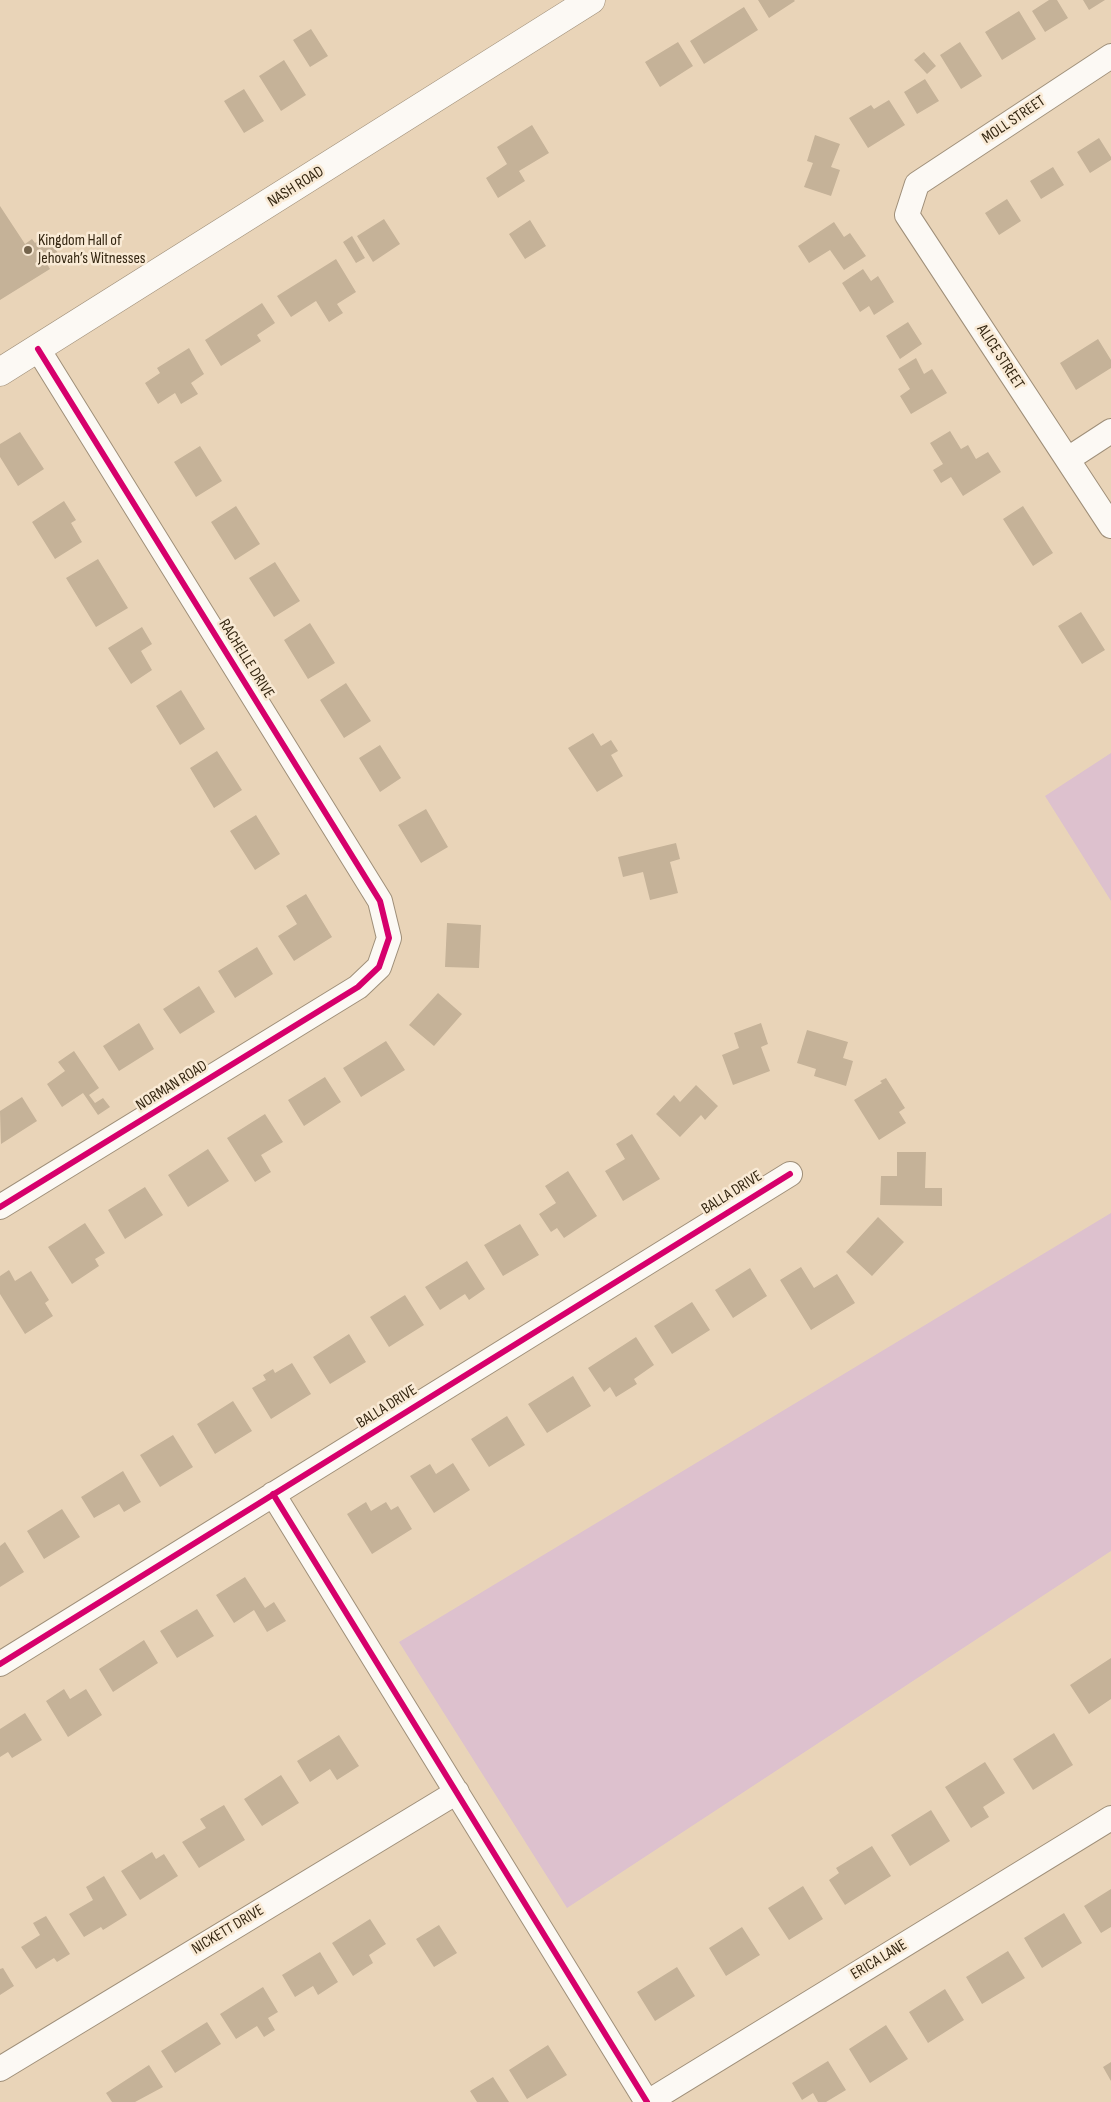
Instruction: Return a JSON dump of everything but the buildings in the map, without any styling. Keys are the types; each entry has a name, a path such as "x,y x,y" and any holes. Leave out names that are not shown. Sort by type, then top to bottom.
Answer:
{"main road":[{"name":"NASH ROAD","path":"0,372 591,0"}],"street":[{"name":"MOLL STREET","path":"918,184 1111,56"},
{"name":"ALICE STREET","path":"918,184 907,215 1111,526"},
{"name":"RACHELLE DRIVE","path":"38,349 380,901 389,938 378,967 358,987"},
{"path":"1068,459 1111,431"},
{"name":"NORMAN ROAD","path":"0,1207 358,987"},
{"name":"BALLA DRIVE","path":"0,1664 790,1174"},
{"path":"274,1494 647,2102"},
{"name":"NICKETT DRIVE","path":"0,2069 457,1792"},
{"name":"ERICA LANE","path":"647,2102 1111,1818"}],"shaded area":[{"path":"1111,753 1111,901 1045,796"},
{"path":"1111,1213 1111,1551 567,1908 399,1642"}],"cycle path":[{"path":"0,1207 358,987 379,967 389,938 380,901 38,349"},
{"path":"0,1664 790,1174"},
{"path":"273,1494 647,2102"}],"place":[{"name":"Kingdom Hall of Jehovah’s Witnesses","path":"28,250"}]}
